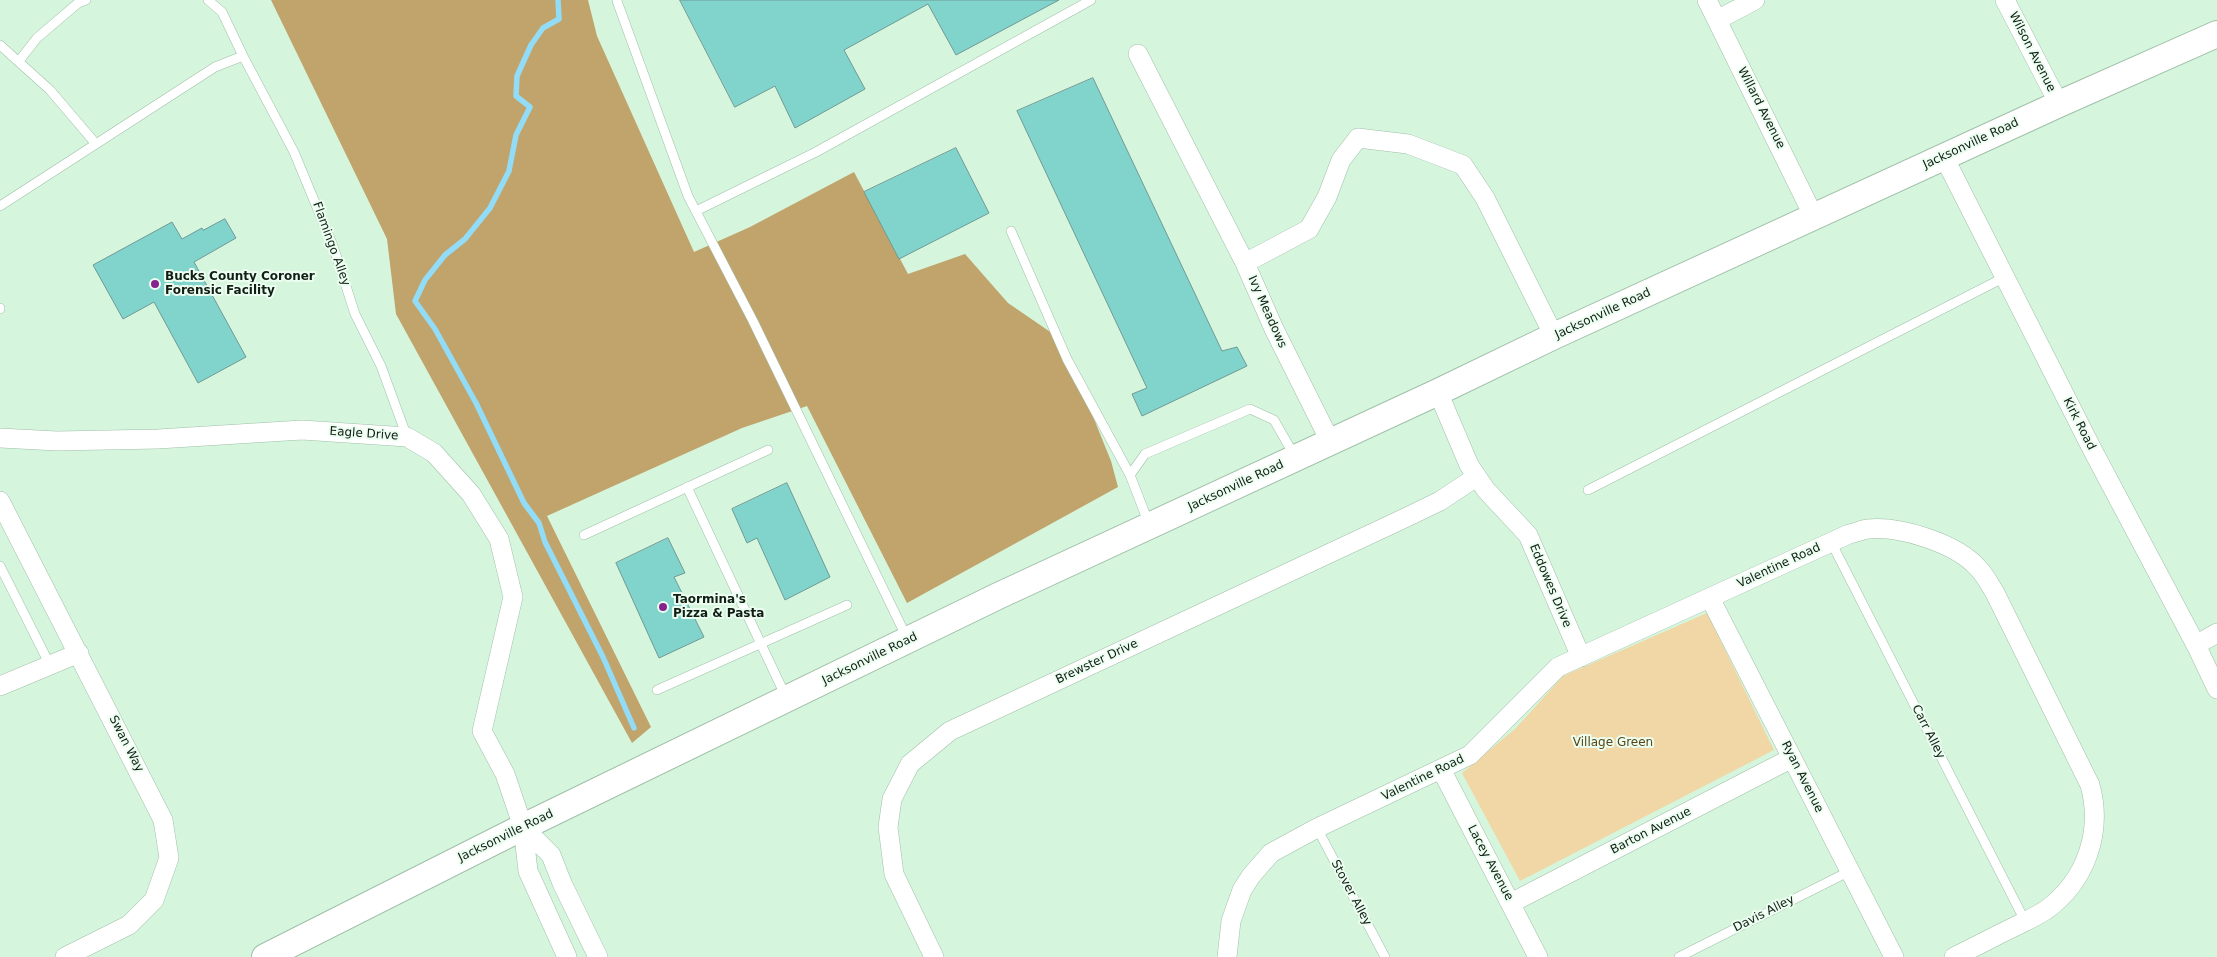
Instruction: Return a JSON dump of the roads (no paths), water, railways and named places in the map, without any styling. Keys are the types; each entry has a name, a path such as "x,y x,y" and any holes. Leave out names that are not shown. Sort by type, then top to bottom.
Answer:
{"main road":[{"name":"Jacksonville Road","path":"265,957 523,827 908,640 1554,336 2058,104 2217,34"}],"street":[{"name":"Willard Avenue","path":"1707,0 1814,217"},
{"path":"1717,20 1755,0"},
{"name":"Wilson Avenue","path":"2005,0 2058,104"},
{"path":"1138,54 1245,263"},
{"name":"Ivy Meadows","path":"1330,441 1274,329 1245,263 1309,229 1326,197 1341,160 1358,138 1408,144 1462,165 1485,198 1554,336"},
{"name":"Kirk Road","path":"1944,157 2092,449 2196,645 2217,689"},
{"name":"Eddowes Drive","path":"1438,392 1476,478 1528,535 1581,657"},
{"name":"Eagle Drive","path":"0,438 57,442 149,440 302,430 407,437 434,453 471,494 499,539 514,596 482,731 505,774 523,827"},
{"name":"Brewster Drive","path":"934,957 894,874 888,827 892,799 910,764 919,755 950,731 1407,517 1440,501 1476,478"},
{"name":"Swan Way","path":"0,501 163,820 169,858 154,900 129,925 65,957"},
{"name":"Valentine Road","path":"1227,957 1231,921 1242,890 1251,876 1271,854 1317,828 1470,755 1558,667 1831,542 1867,529 1903,531 1918,535 1968,559 1978,567 1996,593 2090,785 2094,799 2094,837 2084,865 2058,900 2045,911 1954,957"},
{"name":"Ryan Avenue","path":"1710,598 1894,957"},
{"path":"2196,645 2217,633"},
{"path":"0,685 79,653"},
{"name":"Barton Avenue","path":"1511,903 1792,758"},
{"name":"Lacey Avenue","path":"1441,769 1538,957"},
{"path":"523,827 528,871 567,957"},
{"path":"523,827 551,855 562,883 598,957"}],"lane":[{"path":"19,61 37,38 78,3 86,0"},
{"name":"Flamingo Alley","path":"208,0 222,12 294,152 334,246 356,314 381,366 407,437"},
{"path":"696,211 816,152 1091,0"},
{"path":"617,1 688,196 753,321 908,640"},
{"path":"0,45 50,90 96,144"},
{"path":"0,206 215,67 243,56"},
{"path":"1012,231 1067,359 1130,475 1150,526"},
{"path":"1588,490 2006,277"},
{"path":"1130,475 1145,454 1250,409 1274,420 1295,458"},
{"path":"584,535 768,450"},
{"path":"687,487 787,699"},
{"name":"Carr Alley","path":"1831,542 2025,921"},
{"path":"0,566 50,665"},
{"path":"657,690 847,605"},
{"name":"Stover Alley","path":"1317,828 1384,957"},
{"name":"Davis Alley","path":"1679,957 1850,871"}],"waterway":[{"path":"558,0 559,19 543,28 531,45 517,76 516,96 530,107 516,135 509,171 490,208 465,239 445,255 425,280 415,301 435,329 476,403 524,503 539,523 545,542 603,657 634,728"}],"place":[{"name":"Bucks County Coroner Forensic Facility","path":"155,284"},
{"name":"Taormina's Pizza & Pasta","path":"663,607"}],"park label":[{"name":"Village Green","path":"1613,743"}]}
